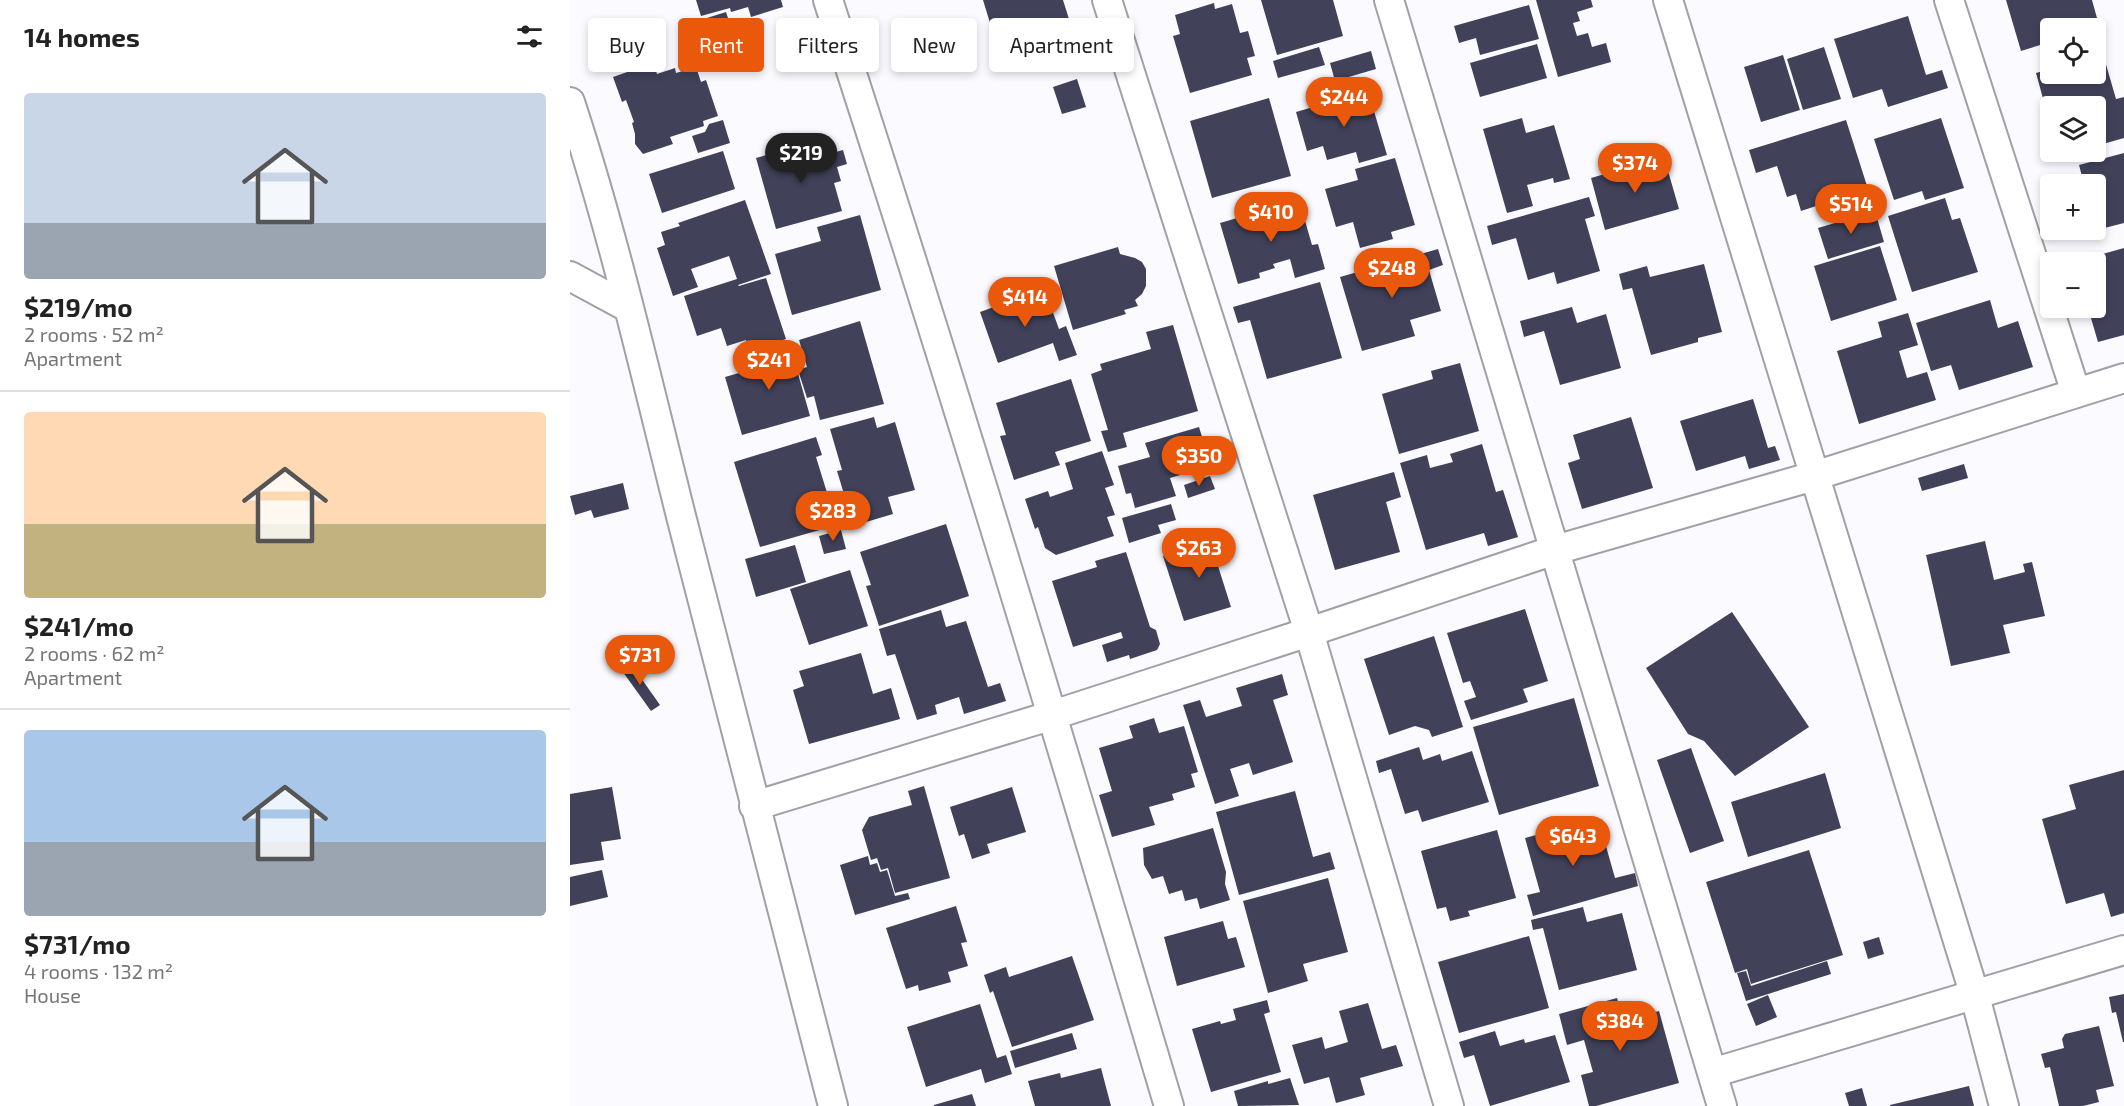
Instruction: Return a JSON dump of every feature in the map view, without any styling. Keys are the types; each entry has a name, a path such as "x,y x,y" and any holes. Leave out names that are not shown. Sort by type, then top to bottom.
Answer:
{"street":[{"path":"828,0 905,236 1053,715 1169,1106"},
{"path":"1107,0 1309,633 1449,1106"},
{"path":"1389,0 1722,1106"},
{"path":"1668,0 1975,996 2004,1106"},
{"path":"1949,0 2076,393"},
{"path":"570,102 628,308 754,806 833,1106"},
{"path":"570,276 628,308"},
{"path":"754,806 1053,715 1309,633 1555,549 1814,476 2124,378"},
{"path":"1712,1073 2124,950"}],"building":[{"path":"696,0 781,0 783,7 751,17 748,7 731,12 730,8 701,16"},
{"path":"983,0 1063,0 1069,18 989,18"},
{"path":"1261,0 1333,0 1343,36 1277,55"},
{"path":"1536,0 1591,0 1593,7 1577,12 1580,21 1573,23 1577,36 1588,33 1592,47 1606,43 1611,62 1558,77"},
{"path":"2006,0 2092,0 2097,18 2040,18 2040,45 2021,51"},
{"path":"1214,3 1215,9 1232,4 1240,33 1248,31 1255,56 1247,58 1252,75 1190,93 1173,36 1180,34 1175,15"},
{"path":"1529,5 1539,39 1480,55 1476,38 1459,43 1454,26"},
{"path":"726,12 728,18 707,18"},
{"path":"1908,16 1926,75 1942,70 1948,88 1888,107 1882,89 1853,98 1834,39"},
{"path":"1537,44 1547,78 1480,97 1470,63"},
{"path":"1319,47 1325,65 1278,78 1273,61"},
{"path":"1824,47 1841,99 1803,110 1787,59"},
{"path":"1371,51 1376,69 1335,81 1330,63"},
{"path":"1783,55 1800,110 1761,122 1744,67"},
{"path":"2106,64 2116,99 2124,97 2124,138 2106,143 2106,96 2042,96 2036,73 2040,72 2040,84 2106,84"},
{"path":"675,68 676,73 698,72 701,82 706,80 718,116 703,121 704,126 670,137 673,144 643,154 635,144 632,123 634,122 626,100 622,102 613,77 627,72 656,72 657,74"},
{"path":"1077,79 1086,107 1062,114 1053,87"},
{"path":"1368,91 1387,155 1359,163 1356,152 1327,160 1323,146 1307,151 1296,112"},
{"path":"1269,98 1291,176 1212,198 1190,121"},
{"path":"1522,118 1526,133 1554,125 1570,179 1554,183 1553,178 1527,185 1533,206 1507,213 1483,129"},
{"path":"1941,118 1964,188 1925,200 1922,191 1894,200 1874,139"},
{"path":"723,120 730,143 698,153 692,136 705,132 709,124"},
{"path":"1846,120 1868,189 1801,211 1796,194 1787,197 1777,166 1756,173 1749,150"},
{"path":"810,143 814,158 843,150 847,164 837,167 841,181 834,183 842,211 776,229 756,158 789,144"},
{"path":"723,151 735,189 662,213 649,174"},
{"path":"2124,153 2124,223 2106,228 2106,174 2081,174 2079,165 2106,162 2106,158"},
{"path":"1664,157 1679,209 1605,230 1591,178"},
{"path":"1395,158 1415,225 1391,232 1393,239 1360,248 1353,222 1336,227 1325,189 1358,180 1355,169"},
{"path":"1589,197 1595,216 1585,219 1600,271 1557,284 1554,272 1528,280 1516,238 1492,245 1487,226"},
{"path":"1945,198 1952,220 1960,218 1978,272 1912,292 1888,216"},
{"path":"745,200 771,274 738,285 766,278 786,339 750,351 746,340 727,346 721,328 697,336 684,296 737,279 729,256 691,269 698,287 673,296 657,248 665,245 661,232 680,226 678,223"},
{"path":"1299,200 1312,245 1318,244 1325,269 1295,278 1290,259 1273,264 1275,268 1259,273 1260,278 1238,284 1220,223"},
{"path":"1875,211 1884,242 1828,259 1818,228"},
{"path":"860,215 881,290 792,315 775,254 821,241 817,227"},
{"path":"1880,246 1897,300 1831,321 1814,266"},
{"path":"1118,247 1120,254 1142,262 1146,269 1146,286 1135,300 1138,306 1124,310 1126,314 1073,330 1054,266"},
{"path":"2124,248 2124,335 2098,342 2091,318 2106,318 2106,253"},
{"path":"1438,249 1443,265 1429,270 1441,311 1410,320 1415,336 1362,351 1340,277"},
{"path":"1704,264 1722,332 1698,338 1698,342 1651,355 1632,288 1623,290 1619,274 1647,266 1650,277"},
{"path":"1320,282 1342,358 1267,379 1250,320 1238,323 1233,307"},
{"path":"1009,290 1015,290 1023,297 1039,291 1047,312 1052,310 1059,329 1066,326 1077,355 1059,361 1053,343 998,363 980,312 1002,304 1001,299"},
{"path":"1990,300 1998,328 2018,321 2033,367 1959,390 1951,365 1931,371 1916,323"},
{"path":"1572,307 1577,323 1606,314 1621,368 1560,385 1544,331 1524,337 1520,321"},
{"path":"1908,313 1918,345 1899,351 1907,378 1927,372 1936,400 1859,424 1837,351 1882,337 1878,322"},
{"path":"860,321 884,404 820,420 814,396 807,398 798,370 807,367 799,340"},
{"path":"1173,325 1198,411 1123,433 1127,447 1108,452 1101,431 1108,430 1091,374 1102,370 1100,364 1151,349 1146,332"},
{"path":"793,341 799,362 795,363 810,416 742,435 725,377 760,367 755,352"},
{"path":"1460,363 1479,431 1399,454 1382,394 1433,379 1431,371"},
{"path":"1071,379 1091,441 1055,452 1060,465 1014,480 1000,436 1006,435 996,403"},
{"path":"1753,399 1768,448 1775,446 1780,460 1749,469 1745,456 1696,471 1680,421"},
{"path":"874,417 877,428 895,422 915,490 888,497 893,514 846,528 839,506 847,504 837,471 842,470 830,429"},
{"path":"1631,417 1653,488 1582,509 1568,463 1580,459 1573,435"},
{"path":"1199,427 1211,466 1170,478 1176,496 1135,508 1131,493 1126,494 1118,466 1150,457 1145,443"},
{"path":"816,437 822,455 816,457 837,525 760,547 734,462"},
{"path":"1482,444 1496,492 1503,490 1518,537 1488,546 1484,533 1426,550 1400,463 1427,455 1430,468 1453,462 1450,454"},
{"path":"1102,451 1114,485 1105,488 1115,515 1107,517 1114,536 1056,555 1045,548 1038,527 1035,529 1025,499 1048,491 1050,497 1073,489 1065,463"},
{"path":"1964,464 1968,478 1922,491 1918,478"},
{"path":"1394,472 1401,497 1386,502 1400,552 1335,570 1313,495"},
{"path":"1210,476 1215,489 1188,498 1184,485"},
{"path":"623,483 629,509 594,518 591,510 575,515 570,496"},
{"path":"1171,504 1176,520 1158,525 1161,533 1129,543 1122,518"},
{"path":"946,524 969,596 879,626 866,586 871,585 860,552"},
{"path":"841,530 846,549 824,554 819,536"},
{"path":"1220,539 1228,562 1218,566 1231,607 1184,621 1163,556"},
{"path":"1985,541 1994,580 2025,572 2023,564 2032,562 2045,616 2003,625 2010,653 1951,666 1926,555"},
{"path":"795,545 806,582 756,597 745,559"},
{"path":"1126,552 1150,627 1156,630 1160,644 1157,650 1130,659 1129,655 1107,662 1102,645 1123,638 1121,632 1073,647 1052,581 1097,567 1095,561"},
{"path":"850,570 868,626 809,645 790,589"},
{"path":"1525,609 1548,681 1523,689 1528,702 1471,720 1464,701 1476,697 1470,681 1463,683 1447,633"},
{"path":"941,610 946,627 966,621 988,687 1000,683 1006,701 964,714 959,697 935,705 937,714 917,720 895,654 887,656 879,629"},
{"path":"1732,612 1809,727 1735,776 1704,741 1688,734 1646,668"},
{"path":"1434,636 1463,727 1432,737 1429,730 1415,726 1389,735 1364,659"},
{"path":"861,653 873,694 891,688 900,719 809,744 793,690 804,686 799,671"},
{"path":"629,661 660,705 651,711 620,668"},
{"path":"1282,674 1288,695 1273,700 1293,762 1253,775 1249,763 1230,769 1239,796 1215,804 1183,705 1200,700 1206,717 1242,706 1236,688"},
{"path":"1574,698 1599,786 1499,815 1473,727"},
{"path":"1154,718 1159,733 1184,726 1198,772 1191,774 1195,787 1172,794 1174,800 1149,807 1155,825 1112,837 1099,795 1112,791 1099,748 1133,738 1129,726"},
{"path":"1419,747 1423,760 1440,754 1442,761 1472,751 1489,802 1422,822 1418,810 1405,814 1391,769 1379,773 1376,761"},
{"path":"1691,748 1724,841 1690,853 1657,760"},
{"path":"2124,770 2124,913 2111,917 2104,893 2066,904 2042,819 2076,809 2069,785"},
{"path":"1825,773 1841,828 1748,857 1731,802"},
{"path":"924,786 950,878 895,893 888,868 881,870 877,858 871,860 862,830 869,817 912,805 908,791"},
{"path":"612,787 621,839 601,842 604,860 570,865 570,794"},
{"path":"1012,787 1026,832 987,844 990,853 972,859 964,834 959,836 950,807"},
{"path":"1295,791 1313,857 1330,852 1335,869 1239,895 1216,812"},
{"path":"1598,818 1615,878 1635,873 1638,886 1533,916 1527,895 1540,892 1525,838"},
{"path":"1213,828 1226,872 1225,884 1230,900 1200,909 1197,898 1185,901 1182,890 1169,894 1163,876 1152,879 1144,865 1143,848"},
{"path":"1497,830 1516,898 1468,911 1470,916 1450,921 1446,907 1437,909 1421,851"},
{"path":"1809,850 1843,955 1751,984 1747,969 1735,973 1706,882"},
{"path":"868,856 870,865 877,863 880,872 887,870 895,896 908,893 910,899 855,915 840,865"},
{"path":"602,870 608,897 570,906 570,877"},
{"path":"1328,878 1348,952 1303,964 1308,981 1268,993 1243,901"},
{"path":"956,906 967,942 961,943 968,966 948,972 951,982 919,991 918,985 906,989 886,928"},
{"path":"1583,907 1587,922 1622,913 1637,970 1559,990 1543,928 1533,930 1531,920"},
{"path":"1223,921 1228,939 1236,937 1245,967 1177,986 1164,937"},
{"path":"1529,936 1549,1008 1459,1033 1438,962"},
{"path":"1879,937 1884,954 1868,959 1863,942"},
{"path":"1072,956 1094,1020 1012,1047 993,991 990,993 984,975 1006,967 1009,977"},
{"path":"1827,961 1831,974 1746,1001 1737,973 1746,971 1751,986"},
{"path":"2124,994 2123,1042 2116,1012 2112,1013 2109,997"},
{"path":"1768,995 1777,1017 1756,1026 1747,1004"},
{"path":"1617,998 1623,1020 1659,1011 1679,1083 1589,1106 1581,1075 1593,1072 1584,1040 1567,1045 1559,1014"},
{"path":"1267,1000 1270,1012 1264,1014 1281,1072 1211,1092 1192,1029 1220,1021 1221,1024 1236,1020 1233,1009"},
{"path":"1368,1003 1382,1049 1396,1045 1403,1066 1360,1078 1365,1095 1336,1103 1329,1077 1304,1084 1292,1045 1322,1037 1325,1049 1348,1042 1339,1011"},
{"path":"980,1004 997,1058 1006,1055 1012,1074 985,1083 981,1069 926,1087 907,1027"},
{"path":"2099,1026 2114,1086 2096,1090 2099,1102 2083,1106 2059,1106 2050,1067 2045,1068 2041,1054 2064,1048 2062,1039 2065,1034"},
{"path":"1495,1031 1500,1046 1524,1039 1525,1043 1555,1035 1570,1082 1490,1106 1474,1055 1464,1058 1459,1042"},
{"path":"1072,1033 1077,1049 1015,1068 1010,1051"},
{"path":"1101,1068 1111,1106 1035,1106 1028,1081 1060,1073 1061,1078"},
{"path":"1290,1078 1299,1105 1238,1106 1234,1091 1268,1081 1268,1084"},
{"path":"1969,1086 1974,1106 1890,1106 1890,1105"},
{"path":"1862,1088 1867,1106 1849,1106 1845,1093"},
{"path":"972,1094 976,1106 934,1106 934,1105"}]}
